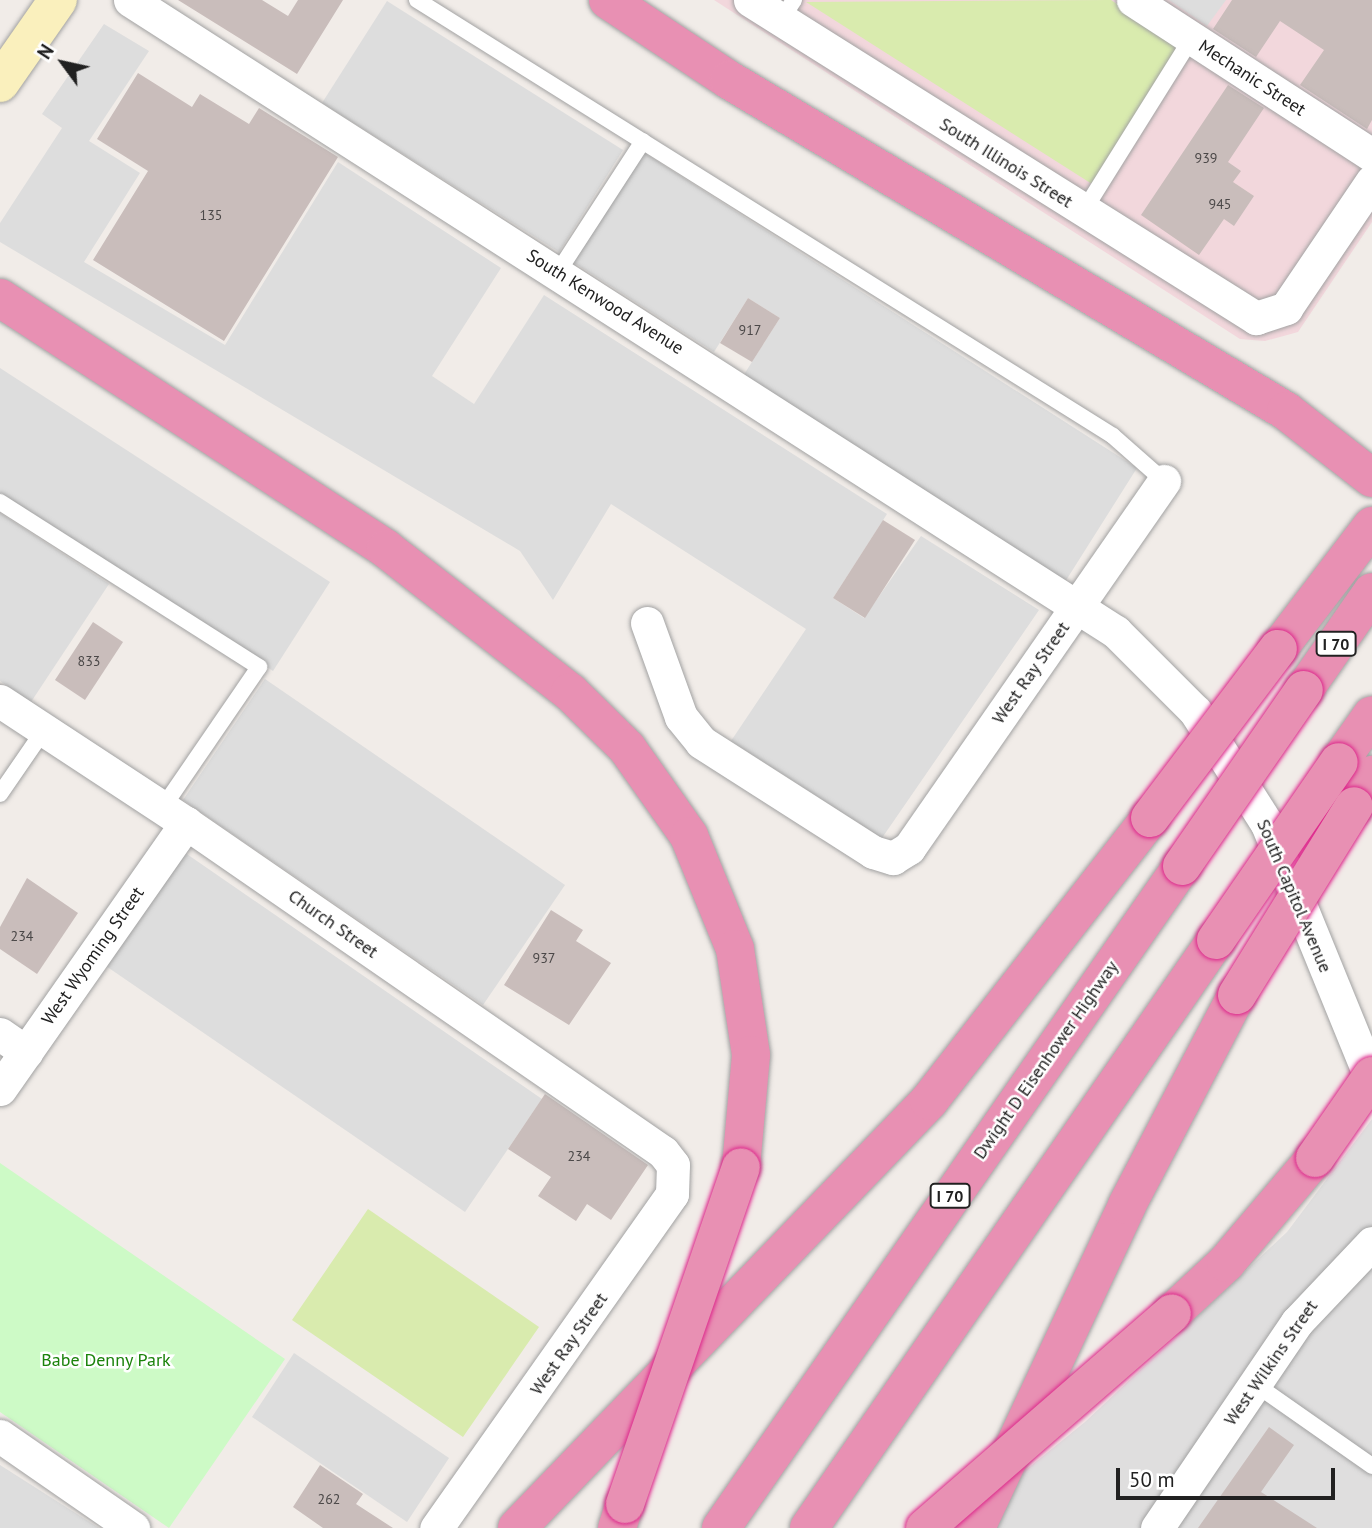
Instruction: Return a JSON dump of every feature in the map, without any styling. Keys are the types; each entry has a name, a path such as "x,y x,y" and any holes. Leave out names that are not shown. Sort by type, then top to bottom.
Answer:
{"highway":[{"path":"608,0 729,80 1286,411 1372,478"},
{"path":"0,298 386,549 570,692 627,748 689,836 735,949 751,1055 741,1167 621,1516"},
{"path":"517,1528 929,1101 1150,818 1372,526"},
{"name":"Dwight D Eisenhower Highway","path":"721,1528 1370,595"},
{"path":"976,1528 1126,1205 1237,995 1355,781 1372,715"},
{"path":"808,1528 1216,940 1355,781"},
{"path":"925,1528 1226,1263 1315,1158 1372,1079"}],"main road":[{"path":"0,83 58,0"}],"street":[{"name":"South Kenwood Avenue","path":"130,0 1079,604"},
{"name":"South Illinois Street","path":"750,0 788,10 1083,212 1241,313 1264,318 1286,308 1372,181"},
{"name":"Mechanic Street","path":"1133,0 1372,155"},
{"name":"West Ray Street","path":"647,623 678,710 701,743 873,852 893,858 909,848 1164,481"},
{"name":"South Capitol Avenue","path":"1079,604 1177,690 1259,812 1372,1079"},
{"name":"Church Street","path":"0,701 174,815 663,1152"},
{"name":"West Wyoming Street","path":"0,1089 13,1043 174,815"},
{"name":"West Ray Street","path":"436,1528 672,1194 675,1175 663,1152"},
{"name":"West Wilkins Street","path":"1157,1528 1322,1291 1372,1243"},
{"path":"0,1436 133,1528"}],"lane":[{"path":"417,0 1112,436 1164,481"},
{"path":"1083,212 1191,39"},
{"path":"558,272 643,141"},
{"path":"0,502 258,667 174,815"},
{"path":"0,794 44,730"},
{"path":"1255,1384 1372,1466"}],"shaded area":[{"path":"714,0 1372,0 1372,222 1298,332 1265,341 1240,339"},
{"path":"1169,0 1226,0 1207,26"},
{"path":"387,1 623,150 559,252 322,103"},
{"path":"104,24 149,51 89,141 140,173 84,262 225,345 338,162 501,268 432,376 474,404 544,295 887,514 833,598 864,618 921,536 1039,610 882,838 731,741 806,629 611,504 553,600 520,551 0,242 0,223 62,128 42,114"},
{"path":"643,152 1137,468 1065,582 743,376 780,318 748,298 714,352 573,262"},
{"path":"0,368 330,582 273,671 0,494"},
{"path":"0,513 109,584 31,702 0,681"},
{"path":"265,679 565,885 483,1005 183,800"},
{"path":"181,850 542,1099 465,1212 103,964"},
{"path":"1372,1119 1372,1528 992,1528 1011,1482 1085,1422 1287,1232"},
{"path":"294,1353 449,1458 407,1522 252,1417"},
{"path":"0,1465 99,1528 0,1528"}],"green space":[{"path":"1111,0 1181,45 1092,184 806,2"},
{"name":"Babe Denny Park","path":"0,1163 285,1359 169,1528 0,1412"},
{"path":"368,1209 539,1327 463,1437 292,1320"}],"building":[{"path":"178,0 262,0 288,16 298,0 343,0 297,74"},
{"path":"1232,0 1372,0 1372,120 1367,129 1300,85 1324,50 1280,21 1256,57 1213,29"},
{"path":"138,73 192,107 200,94 249,124 259,108 338,157 224,341 93,260 148,171 97,139"},
{"path":"1228,85 1264,108 1228,162 1241,171 1233,182 1254,196 1234,226 1224,219 1199,255 1141,215"},
{"path":"748,298 780,318 752,362 720,343"},
{"path":"883,520 915,540 865,618 833,598"},
{"path":"93,622 123,642 85,700 55,680"},
{"path":"27,878 78,913 37,974 0,949 0,927"},
{"path":"551,910 583,930 576,941 611,963 569,1025 504,985"},
{"path":"545,1094 648,1165 611,1220 587,1204 576,1221 538,1196 551,1177 508,1149"},
{"path":"1269,1427 1294,1445 1261,1492 1317,1528 1198,1528"},
{"path":"320,1465 363,1494 356,1504 393,1528 323,1528 293,1507"}]}
